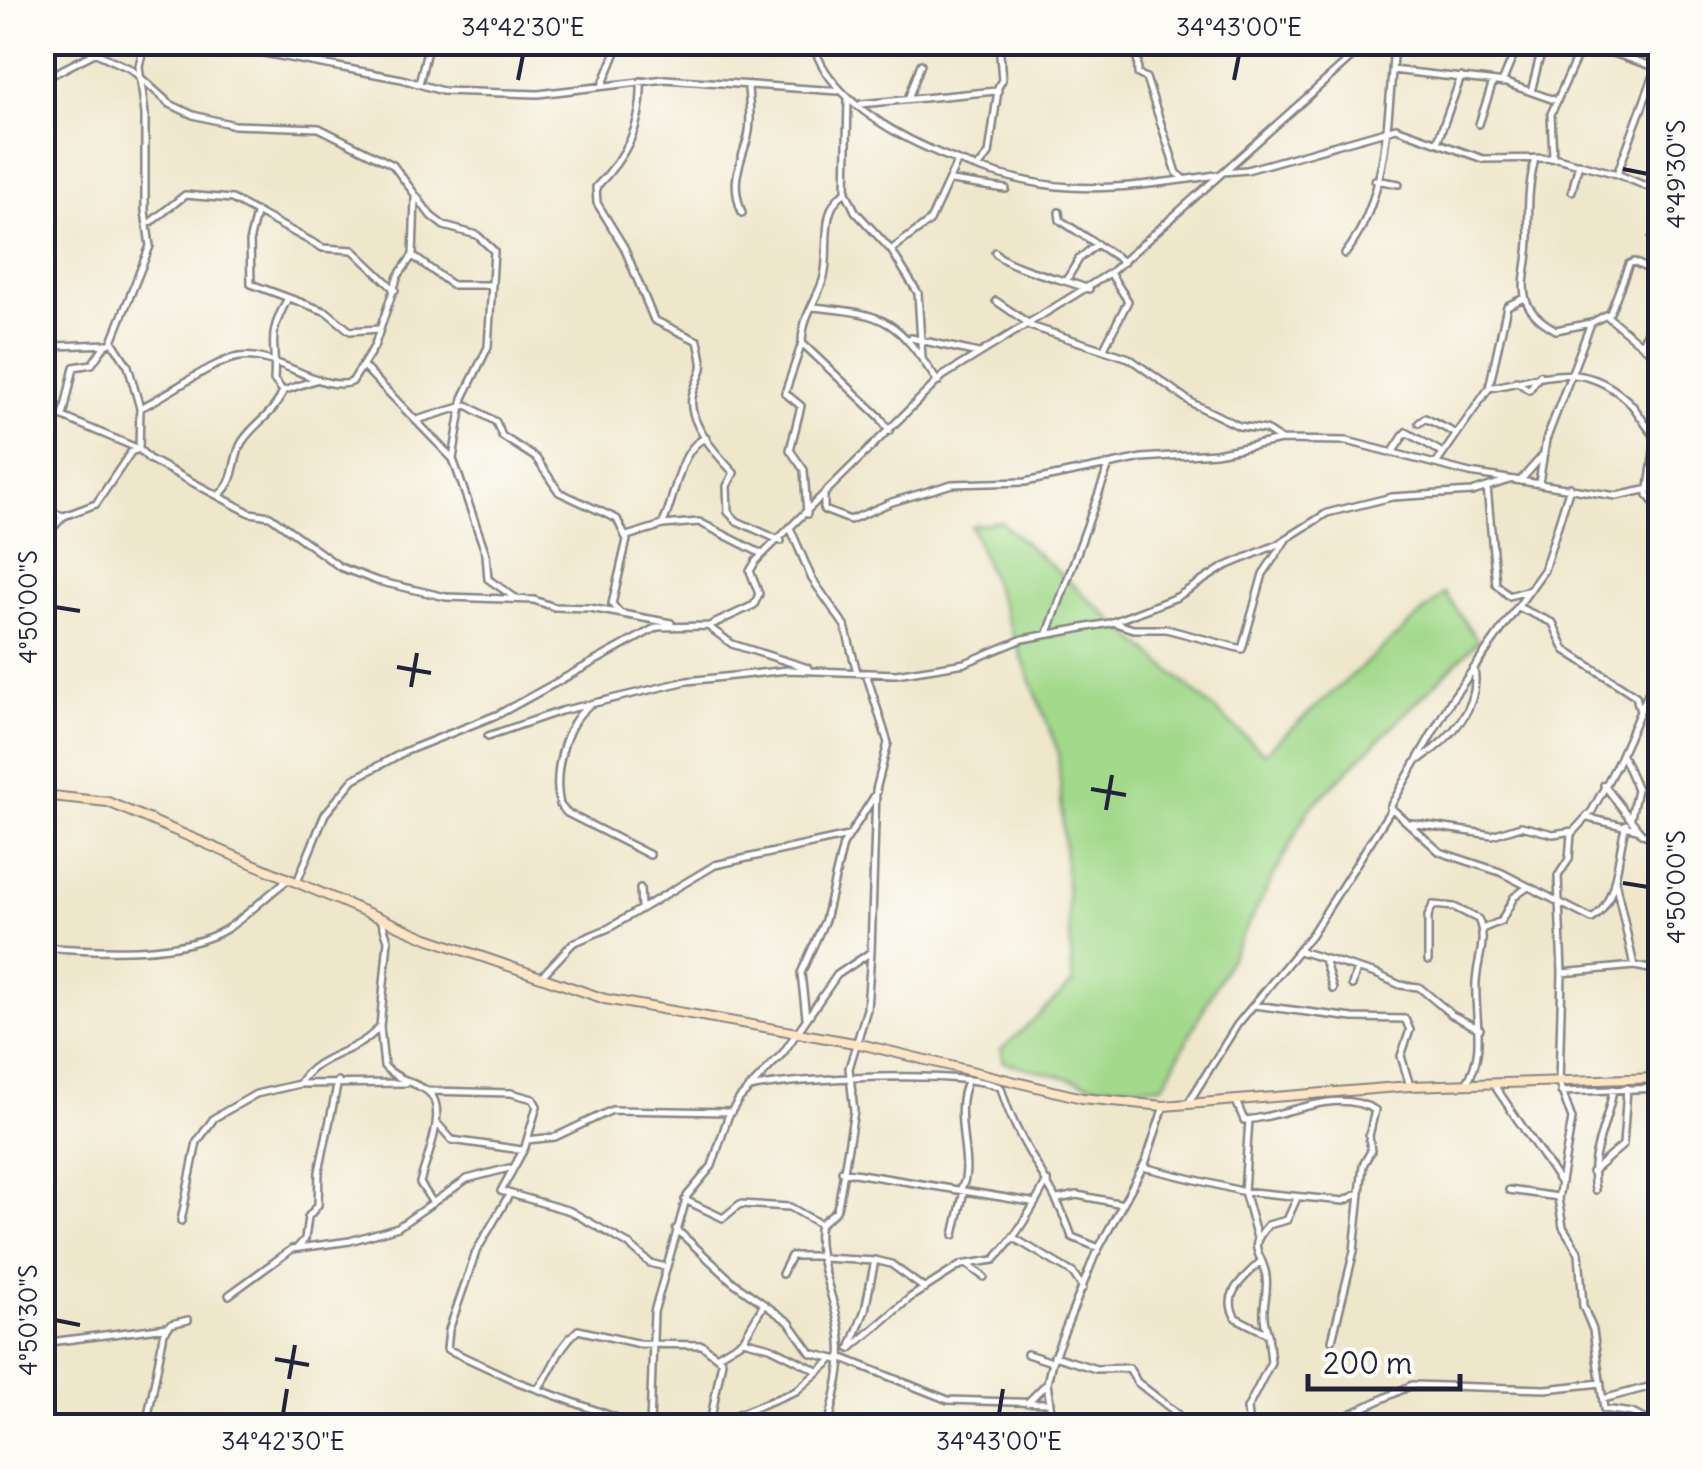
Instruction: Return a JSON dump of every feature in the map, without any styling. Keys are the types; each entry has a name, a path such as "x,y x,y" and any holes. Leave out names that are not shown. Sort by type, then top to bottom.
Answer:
{"main road":[{"path":"42,795 108,802 380,918 605,999 860,1044 999,1083 1116,1104 1164,1106 1489,1083 1560,1088 1660,1078"}],"street":[{"path":"72,42 143,78 170,104 216,122 318,128 393,166 439,223 477,235 488,245 494,254 487,352 460,406 453,459"},
{"path":"42,80 116,42"},
{"path":"63,418 74,366 92,364 109,344 150,246 144,202 140,58 145,46 156,42"},
{"path":"204,42 419,84 442,92 516,94 642,81 704,80 748,88 791,85 838,91 920,144 958,161 1072,187 1247,170 1402,129 1488,160 1553,158 1617,174 1660,192"},
{"path":"419,84 429,42"},
{"path":"602,86 620,42"},
{"path":"813,42 838,91"},
{"path":"979,166 989,154 1002,80 999,42"},
{"path":"1137,42 1138,74 1146,78 1183,178"},
{"path":"42,947 132,951 227,929 293,880 324,814 354,778 404,752 499,714 657,627 708,626 754,605 759,594 750,571 762,554 781,541 938,382 1124,262 1368,42"},
{"path":"1346,254 1367,222 1388,130 1394,42"},
{"path":"1502,82 1518,42"},
{"path":"1531,92 1539,60 1552,42"},
{"path":"1605,52 1615,42"},
{"path":"1553,158 1550,120 1583,43 1659,68 1617,174"},
{"path":"908,99 921,64"},
{"path":"1392,70 1502,82 1557,101"},
{"path":"1438,140 1461,76"},
{"path":"642,81 641,117 615,169 596,187 595,196 622,245 648,312 656,322 698,342 704,371 691,408 714,457 734,474 727,486 728,512 737,522 781,541"},
{"path":"1479,124 1493,82"},
{"path":"742,213 734,187 750,124 748,88"},
{"path":"860,104 998,90"},
{"path":"848,98 846,192 918,293 922,358"},
{"path":"1535,158 1525,210 1529,229 1522,274 1525,297 1537,318 1556,330 1591,323 1607,316 1629,264 1634,262 1658,274 1660,266"},
{"path":"891,250 928,223 958,161"},
{"path":"1572,190 1579,163"},
{"path":"1375,180 1399,184"},
{"path":"951,181 1006,189"},
{"path":"807,514 803,467 790,450 800,406 785,393 802,343 802,326 814,307 829,258 826,227 838,197 846,192"},
{"path":"151,222 178,198 192,194 232,199 332,252 355,251 395,290"},
{"path":"140,408 228,359 276,360 320,379 347,384 358,376 374,347 400,272 413,256 415,198"},
{"path":"1059,212 1063,224 1124,262"},
{"path":"256,214 250,238 250,282 330,314 350,331 379,329"},
{"path":"1652,238 1660,252"},
{"path":"1067,279 1079,259 1098,244"},
{"path":"996,252 1014,268 1067,279 1089,288"},
{"path":"413,256 453,286 490,286"},
{"path":"1104,348 1128,301 1110,273"},
{"path":"1436,464 1489,388 1507,306 1525,297"},
{"path":"282,391 274,379 276,360 270,347 272,330 288,298"},
{"path":"1642,344 1660,300"},
{"path":"996,301 1038,332 1057,332 1104,348 1141,366 1192,403 1239,426 1266,430 1281,440"},
{"path":"814,307 870,313 909,337 980,354"},
{"path":"1607,316 1660,360"},
{"path":"1539,483 1544,454 1591,323"},
{"path":"909,337 938,382"},
{"path":"802,343 890,431"},
{"path":"56,346 109,344"},
{"path":"109,344 128,366 140,408 139,448"},
{"path":"363,363 391,400 417,420 453,459 486,554 488,580 518,599"},
{"path":"1489,388 1540,373 1591,378 1624,398 1656,437 1648,492 1660,512"},
{"path":"1516,381 1529,390 1540,373"},
{"path":"220,494 230,485 241,443 269,417 282,391 320,379"},
{"path":"51,387 42,406 139,448 159,465 250,512 274,518 345,570 431,595 518,599 679,626"},
{"path":"417,420 460,406 496,422 502,436 538,460 560,492 612,515 627,536 612,604 624,616"},
{"path":"1419,423 1425,418 1457,434"},
{"path":"1394,450 1406,432 1443,453"},
{"path":"662,526 687,457 694,445 706,438"},
{"path":"826,493 823,509 850,520 952,484 1025,482 1110,465 1216,453 1281,440 1347,441 1508,480 1626,496 1660,488"},
{"path":"42,539 64,516 96,504 128,455 139,448"},
{"path":"1520,481 1544,454"},
{"path":"1048,633 1096,512 1110,465"},
{"path":"488,736 590,704 687,681 811,669 904,674 964,662 1048,633 1112,622 1184,594 1224,567 1326,514 1392,497 1487,487 1508,480"},
{"path":"1487,487 1496,584 1509,596 1532,588"},
{"path":"1187,1104 1254,1005 1300,951 1392,808 1474,668 1532,588 1548,561 1570,487"},
{"path":"42,510 64,516"},
{"path":"627,536 662,526 700,522 762,554"},
{"path":"791,530 812,579 845,626 857,672"},
{"path":"1112,622 1133,629 1166,628 1242,649 1263,574 1286,538"},
{"path":"1519,608 1553,623 1564,650 1637,698 1640,715"},
{"path":"708,626 732,644 811,669"},
{"path":"1410,823 1492,835 1521,826 1553,834 1574,831 1588,818 1622,755 1660,666"},
{"path":"1417,760 1443,742 1469,709 1476,691 1474,668"},
{"path":"828,1426 840,1330 816,1248 820,1224 837,1209 854,1111 850,1061 860,1044 872,975 878,790 888,743 866,673"},
{"path":"1649,691 1660,695"},
{"path":"590,704 568,731 558,785 560,805 567,813 650,855"},
{"path":"1622,755 1637,789 1632,817"},
{"path":"1604,785 1637,828"},
{"path":"806,1020 800,973 825,920 838,859 878,790"},
{"path":"42,840 48,818 43,805"},
{"path":"1392,808 1442,853 1528,886 1561,906 1596,918 1615,878 1626,824"},
{"path":"1588,818 1626,824 1660,840"},
{"path":"1574,831 1568,861 1559,871 1560,1088 1572,1121 1558,1196 1563,1227 1578,1251 1583,1306 1592,1324 1603,1403"},
{"path":"539,978 572,944 718,864 848,836"},
{"path":"1615,878 1634,966"},
{"path":"1482,929 1501,921 1514,897 1528,886"},
{"path":"640,888 641,908"},
{"path":"1428,961 1428,916 1434,904 1474,915 1482,929 1476,981 1480,1029 1475,1070 1466,1084"},
{"path":"380,918 388,945 380,1027 385,1068 428,1092 436,1102 436,1122 420,1183 433,1203"},
{"path":"1300,951 1400,986 1419,987 1452,1015 1480,1029"},
{"path":"650,1426 650,1343 665,1267 685,1200 716,1160 731,1112 747,1089 798,1033 837,975 871,952"},
{"path":"1324,959 1333,989"},
{"path":"1562,973 1634,966 1660,971"},
{"path":"1352,985 1357,968"},
{"path":"1254,1005 1353,1018 1404,1019 1410,1030 1401,1056 1410,1086"},
{"path":"298,1084 314,1064 366,1041 380,1027"},
{"path":"1475,1070 1489,1083 1560,1182"},
{"path":"747,1089 794,1080 999,1083 1024,1148 1058,1199 1072,1236 1099,1248"},
{"path":"954,1235 966,1180 964,1137 958,1127 968,1080"},
{"path":"229,1295 305,1239 308,1218 318,1206 319,1172 338,1081"},
{"path":"181,1222 203,1128 256,1094 298,1084 408,1082"},
{"path":"1560,1088 1660,1088"},
{"path":"1592,1172 1623,1145 1628,1088"},
{"path":"1595,1190 1592,1172 1613,1089"},
{"path":"428,1092 524,1094 537,1104 527,1140 500,1190 570,1211 628,1244 650,1263 665,1267"},
{"path":"1236,1101 1240,1117 1249,1120 1324,1103 1373,1107 1372,1151 1363,1165 1350,1269 1332,1340"},
{"path":"1054,1426 1047,1384 1053,1359 1099,1248 1143,1167 1164,1106"},
{"path":"527,1140 553,1138 612,1110 731,1112"},
{"path":"1249,1120 1244,1191 1258,1240"},
{"path":"436,1122 452,1140 522,1150"},
{"path":"1143,1167 1244,1191 1344,1201 1361,1192"},
{"path":"298,1247 350,1241 395,1229 466,1179 510,1168"},
{"path":"842,1171 1031,1202"},
{"path":"539,1387 550,1373 556,1350 578,1330 650,1343 696,1344 718,1355 722,1366 712,1425 796,1391 816,1370 839,1359 925,1289 975,1260 990,1263 1014,1238 1031,1202 1047,1181"},
{"path":"1509,1190 1558,1196"},
{"path":"509,1194 476,1252 446,1346 454,1355 639,1426"},
{"path":"1058,1199 1077,1195 1123,1204"},
{"path":"1251,1426 1247,1409 1271,1362 1262,1317 1266,1277 1255,1254 1268,1225 1288,1220 1298,1197"},
{"path":"685,1200 722,1218 740,1204 786,1206 820,1224"},
{"path":"676,1229 732,1282 789,1322 812,1353 839,1359 948,1400 1050,1403"},
{"path":"1014,1238 1073,1273 1083,1288"},
{"path":"782,1274 792,1256 875,1261 890,1264 925,1289"},
{"path":"850,1349 865,1310 875,1261"},
{"path":"1260,1262 1234,1288 1231,1309 1238,1320 1268,1334"},
{"path":"965,1264 984,1277"},
{"path":"718,1355 743,1340 764,1304"},
{"path":"42,1342 167,1327 188,1320"},
{"path":"146,1426 153,1370 167,1327"},
{"path":"743,1340 816,1370"},
{"path":"1027,1354 1096,1369 1129,1368 1136,1382 1179,1414 1180,1426"},
{"path":"1325,1426 1412,1385 1546,1389 1601,1383"},
{"path":"1024,1405 1047,1384"},
{"path":"1603,1403 1660,1384"},
{"path":"1603,1403 1659,1426"},
{"path":"1279,1426 1294,1426"}],"green space":[{"path":"1000,521 1264,753 1445,593 1478,641 1309,809 1163,1086 1099,1086 1004,1062 1001,1050 1073,983 1058,751 971,526"}]}
